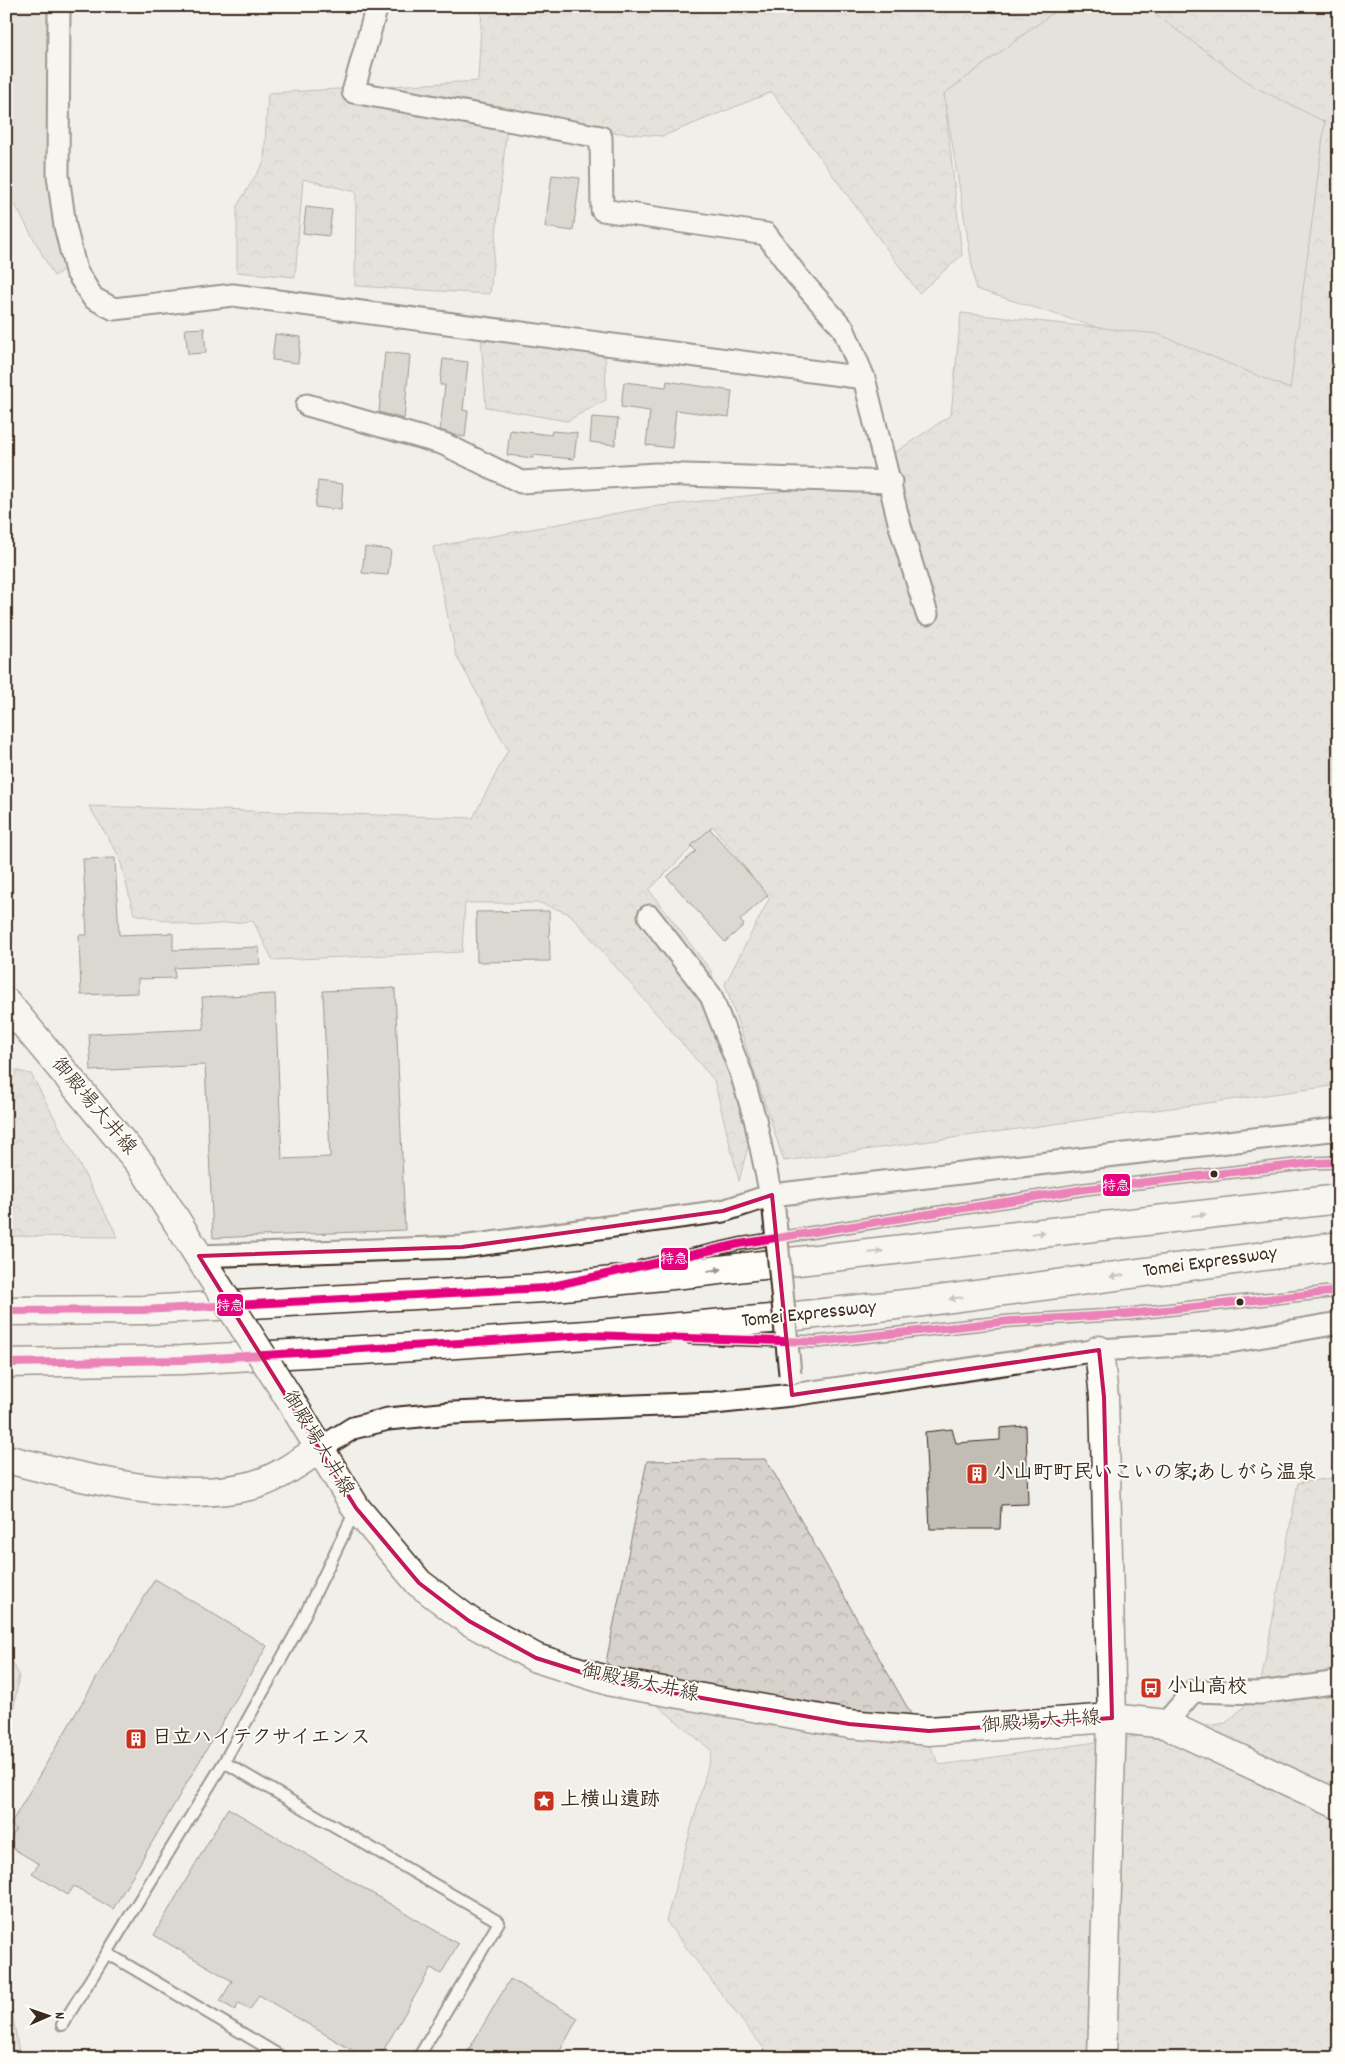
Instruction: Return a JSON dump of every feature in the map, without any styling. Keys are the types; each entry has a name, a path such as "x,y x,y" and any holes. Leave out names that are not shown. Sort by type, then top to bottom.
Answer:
{"main road":[{"name":"御殿場大井線","path":"6,1002 142,1166 321,1448 356,1508 418,1583 469,1621 536,1658 612,1682 849,1724 929,1730 1112,1718 1166,1724 1339,1804"},
{"path":"6,1311 143,1310 544,1288 702,1272 1339,1198"},
{"name":"Tomei Expressway","path":"6,1363 182,1360 586,1336 770,1319 923,1302 1339,1246"},
{"path":"1099,1350 1104,1397 1112,1718 1102,2058"},
{"path":"6,1459 90,1480 195,1493 251,1486 285,1471 321,1448"}],"street":[{"path":"58,6 58,175 64,226 76,271 93,298 114,309 234,295 864,378"},
{"path":"377,6 353,92 601,137 602,210 766,234 796,276 843,328 864,378 891,482 900,526 927,614"},
{"path":"307,405 444,444 521,482 656,474 891,482"},
{"path":"649,916 711,996 741,1073 755,1119 773,1202 792,1395"},
{"path":"205,1265 462,1247 773,1202 1339,1129"},
{"path":"321,1448 353,1428 388,1418 452,1413 714,1403 792,1395 1099,1350 1229,1342 1339,1323"},
{"path":"1166,1724 1193,1691 1258,1693 1339,1682"}],"lane":[{"path":"544,1288 739,1244 1085,1189 1312,1163 1339,1162"},
{"path":"586,1336 816,1342 1010,1321 1137,1313 1339,1291"},
{"path":"62,2026 224,1762 298,1629 356,1508"},
{"path":"224,1762 499,1922 418,2058"},
{"path":"107,1953 284,2058"}],"highlighted area":[{"path":"772,1195 792,1395 1099,1350 1104,1397 1112,1718 929,1731 849,1724 612,1682 536,1658 469,1621 419,1583 356,1508 199,1256 462,1247 723,1211"}],"green space":[{"path":"6,6 60,6 74,262 54,276 6,188"},
{"path":"482,6 1062,6 944,94 962,255 919,293 772,92 663,136 507,125 490,294 355,286 356,192 303,179 295,277 237,272 237,206 264,162 268,93 478,81"},
{"path":"1062,6 1148,6 1325,122 1291,389 976,289 944,94"},
{"path":"1144,6 1339,6 1339,1085 784,1161 725,984 769,899 713,826 649,890 711,971 755,1119 739,1181 714,1080 570,914 540,903 465,903 462,952 273,960 253,921 195,926 134,914 119,856 89,806 473,818 508,750 456,655 433,547 651,507 848,484 951,415 961,313 1158,334 1290,389 1325,122 1253,86"},
{"path":"481,338 605,346 606,400 567,421 486,407"},
{"path":"6,1068 31,1074 118,1237 6,1236"},
{"path":"766,1459 940,1765 1226,1723 1259,1693 1298,1483 1339,1477 1339,2058 772,2058 666,1921 712,1751 606,1662 647,1461"},
{"path":"6,1650 19,1675 6,1759"},
{"path":"6,1977 20,2058 6,2058"}],"building":[{"path":"552,175 580,178 573,231 545,227"},
{"path":"306,207 332,210 329,236 303,233"},
{"path":"204,328 206,353 188,354 185,329"},
{"path":"275,334 301,337 298,363 272,360"},
{"path":"385,352 410,355 404,419 379,412"},
{"path":"443,359 468,362 463,410 468,411 465,437 440,430 445,385 440,385"},
{"path":"667,381 732,391 729,417 676,410 672,448 646,445 650,411 621,407 624,382 666,387"},
{"path":"592,417 618,419 615,445 590,442"},
{"path":"510,430 551,435 552,431 577,433 574,459 533,455 533,458 507,455"},
{"path":"318,481 343,484 341,510 315,507"},
{"path":"365,547 391,550 388,575 362,573"},
{"path":"710,829 768,895 740,920 744,925 725,942 667,877 696,851 691,846"},
{"path":"115,858 119,935 173,933 173,950 259,947 260,964 174,968 175,978 138,979 138,993 81,995 79,935 87,935 83,859"},
{"path":"549,911 550,961 477,962 476,912"},
{"path":"395,988 405,1230 213,1238 205,1065 91,1071 89,1034 204,1029 202,997 275,994 282,1159 330,1157 323,991"},
{"name":"小山町町民いこいの家;あしがら温泉","path":"1026,1426 1028,1504 1001,1505 1000,1529 930,1529 925,1432 952,1429 956,1443 1000,1440 1000,1428"},
{"name":"日立ハイテクサイエンス","path":"155,1579 267,1646 113,1909 74,1886 68,1895 32,1873 39,1864 7,1845 16,1829 10,1825"},
{"name":"日立ハイテクサイエンス","path":"228,1808 458,1944 441,1974 431,1968 379,2058 365,2058 259,1995 250,2010 239,2003 235,2010 220,2001 232,1981 154,1935"},
{"path":"510,1979 578,2018 556,2058 464,2058"}],"transit line":[{"name":"特急","path":"6,1311 143,1310 544,1288 739,1244 1085,1189 1312,1163 1339,1162"},
{"name":"特急","path":"6,1363 182,1360 587,1335 816,1342 1010,1321 1128,1314 1339,1291"}],"place":[{"name":"小山町町民いこいの家;あしがら温泉","path":"977,1474"},
{"name":"小山高校","path":"1151,1688"},
{"name":"日立ハイテクサイエンス","path":"136,1739"},
{"name":"上横山遺跡","path":"544,1801"}]}
